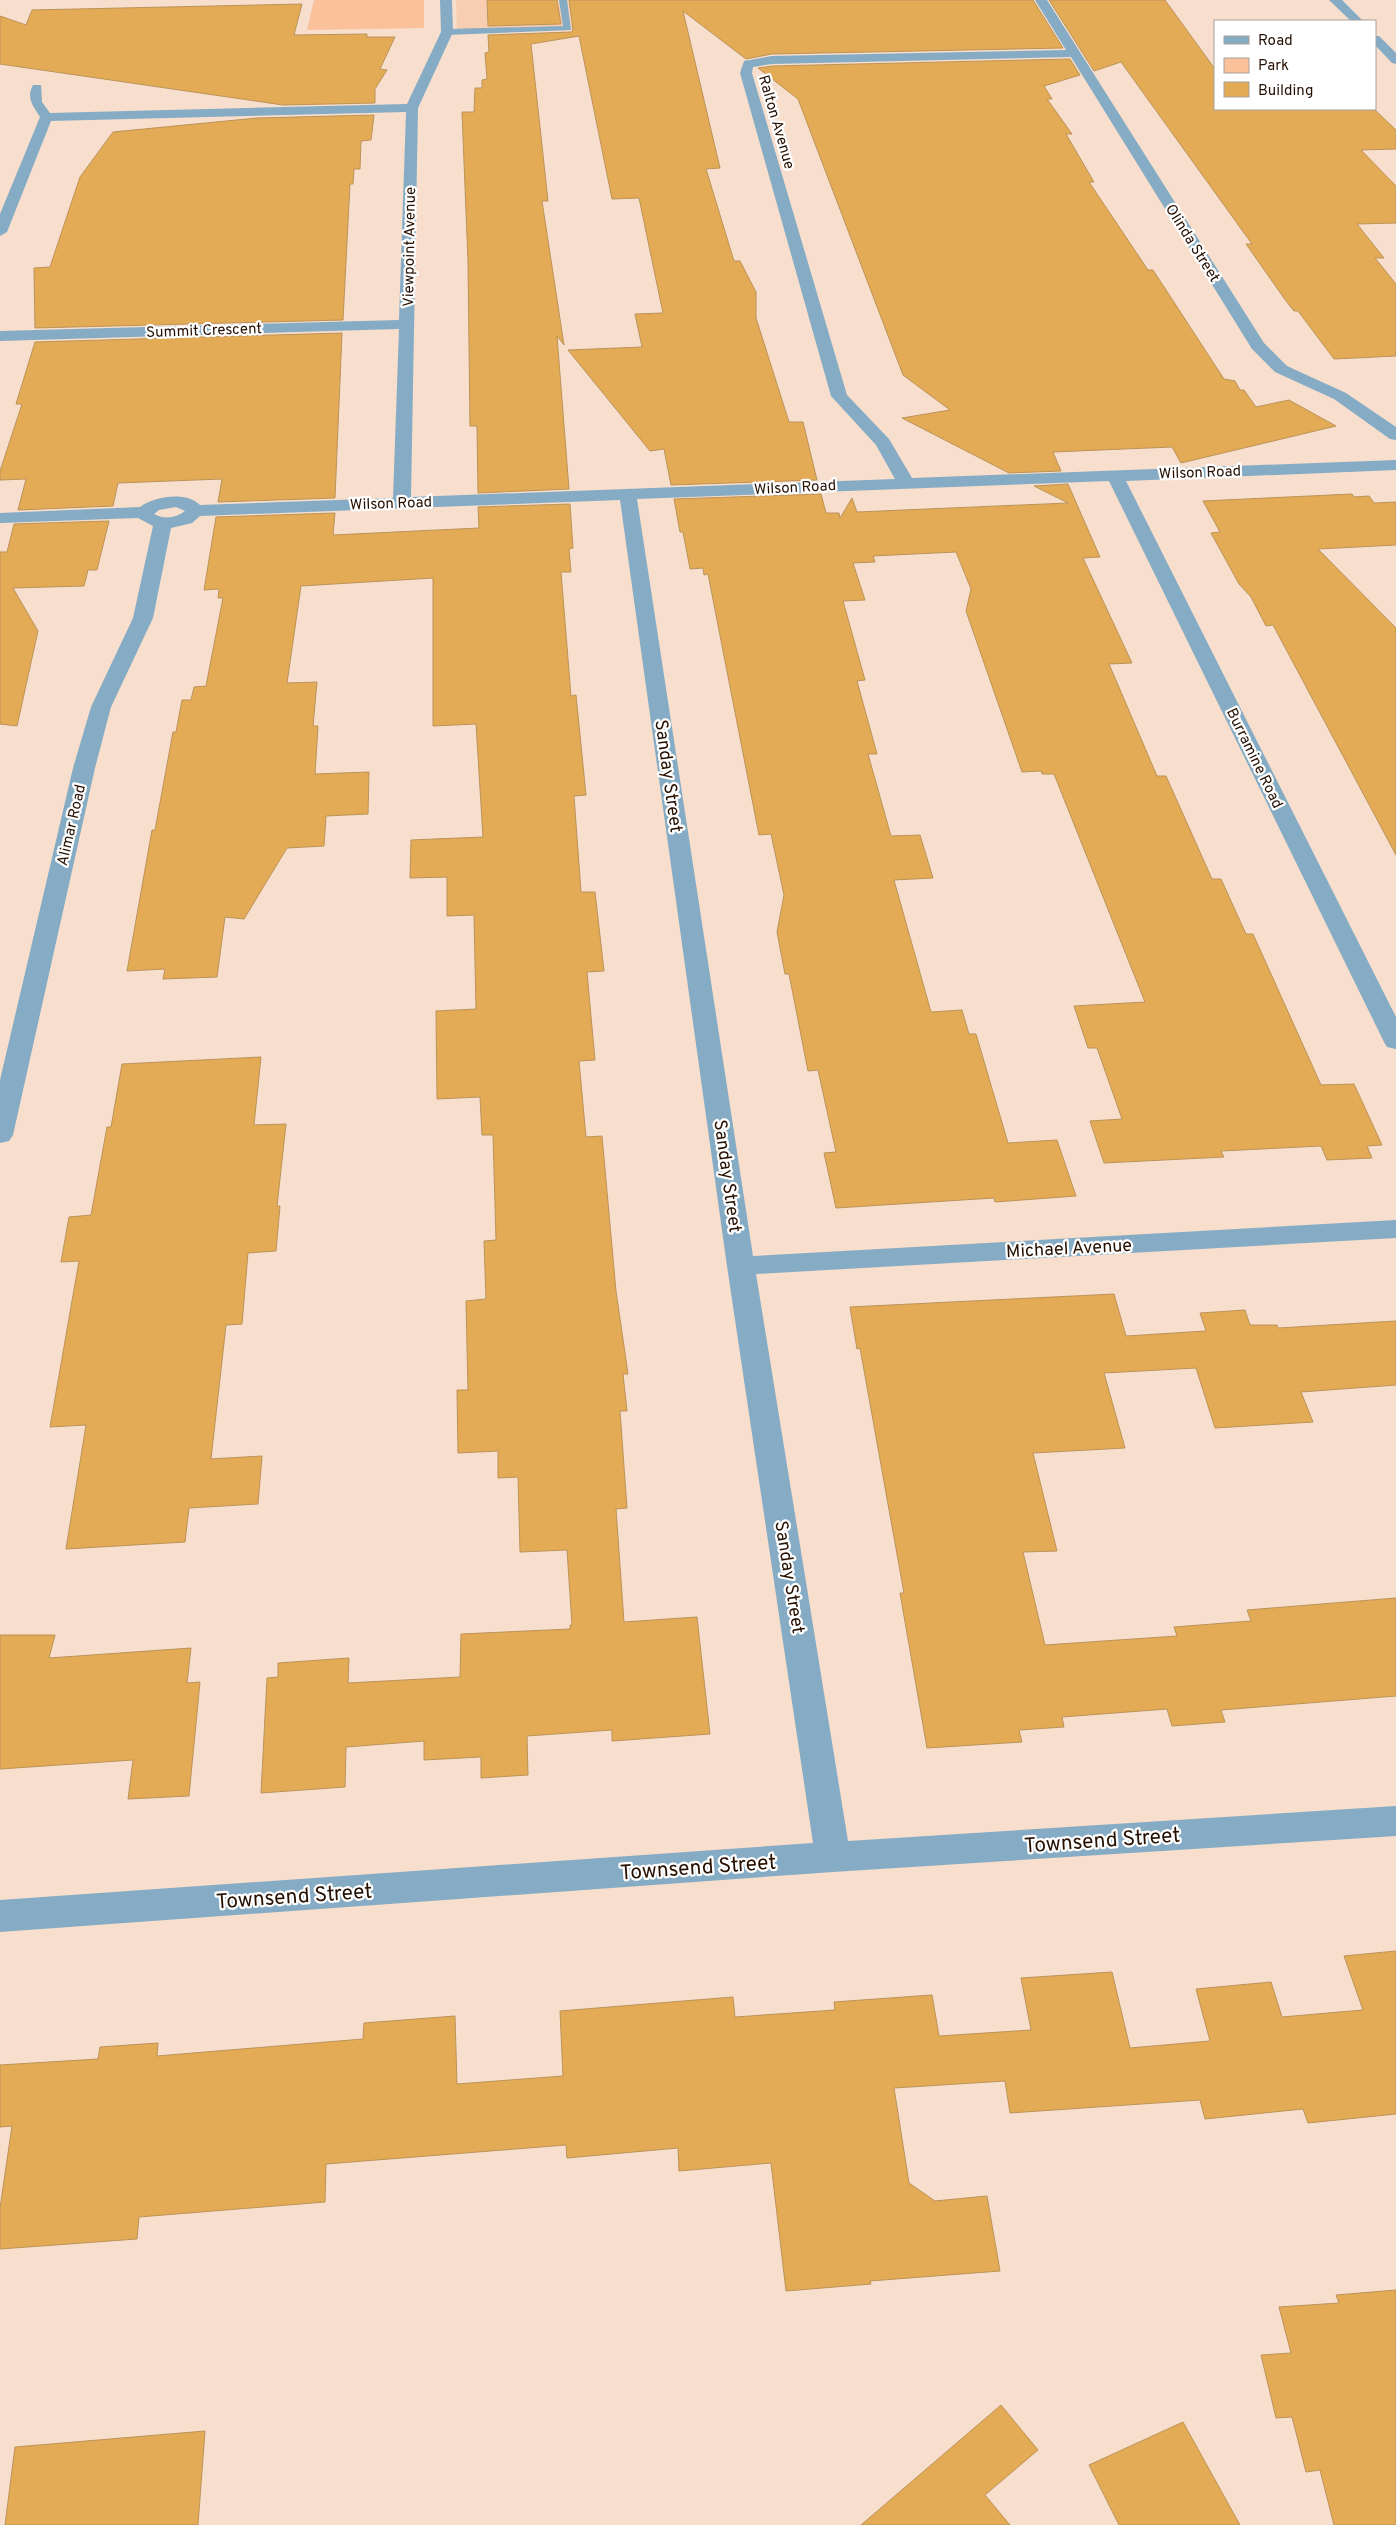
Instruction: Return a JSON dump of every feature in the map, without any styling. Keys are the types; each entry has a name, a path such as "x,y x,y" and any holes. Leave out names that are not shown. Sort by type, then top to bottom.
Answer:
{"street":[{"name":"Viewpoint Avenue","path":"402,503 412,108 447,32 446,0"},
{"name":"Olinda Street","path":"1041,0 1258,346 1281,369 1340,396 1396,435"},
{"path":"1335,0 1356,20"},
{"path":"1376,40 1396,60"},
{"name":"Ralton Avenue","path":"906,482 884,443 838,396 746,73 748,64 772,60 1074,53"},
{"path":"37,88 36,102 46,117"},
{"path":"46,117 412,108"},
{"path":"0,232 46,117"},
{"name":"Summit Crescent","path":"0,336 408,324"},
{"name":"Wilson Road","path":"154,517 181,521 188,518 195,511 628,495 906,482 1396,465"},
{"name":"Burramine Road","path":"1115,475 1396,1042"},
{"name":"Sanday Street","path":"628,495 741,1266 833,1857"},
{"path":"0,518 154,517"},
{"name":"Alimar Road","path":"0,1135 84,768 101,708 143,618 154,517"},
{"name":"Michael Avenue","path":"741,1266 1396,1229"},
{"name":"Townsend Street","path":"0,1916 833,1857 1396,1821"}],"lane":[{"path":"447,32 568,28 563,0"}],"shaded area":[{"path":"456,0 568,0 572,30 457,32"}],"green space":[{"path":"314,0 424,0 424,28 307,30"}],"building":[{"path":"487,0 557,0 561,24 488,26"},
{"path":"569,0 1033,0 1063,48 772,54 746,59 683,11 720,168 706,169 734,261 740,261 756,292 756,318 789,422 803,422 817,480 671,485 664,449 650,451 568,350 642,347 635,314 663,313 639,198 612,199 579,36 531,44 548,201 542,201 564,345 557,336 569,489 478,493 477,426 470,426 468,261 462,112 474,112 475,88 482,88 482,80 487,79 485,53 489,52 488,35 571,32 573,30"},
{"path":"1049,0 1165,0 1214,68 1214,110 1375,110 1396,130 1396,149 1361,150 1396,186 1396,223 1357,224 1384,258 1375,258 1396,284 1396,356 1334,359 1298,311 1294,311 1286,301 1246,244 1252,244 1121,62 1094,71"},
{"path":"302,4 294,35 367,34 367,37 395,37 380,69 387,70 375,89 375,103 283,105 0,64 0,16 26,25 32,10"},
{"path":"1070,59 1080,75 1044,86 1052,99 1047,99 1072,134 1066,134 1094,182 1089,182 1148,270 1153,270 1224,379 1235,381 1240,390 1244,390 1256,407 1289,400 1336,426 1181,463 1172,447 1053,452 1061,471 1009,473 902,418 950,410 903,375 798,99 758,68 772,66"},
{"path":"374,115 371,140 361,141 360,169 354,169 353,184 350,184 343,320 35,328 34,268 50,267 80,177 113,132 257,118"},
{"path":"342,333 335,498 218,502 222,479 118,483 113,506 18,510 26,479 0,480 0,471 22,404 16,404 35,342"},
{"path":"1068,484 1100,557 1083,558 1132,663 1109,664 1157,776 1166,776 1212,879 1221,879 1246,934 1253,934 1321,1085 1354,1084 1382,1145 1367,1146 1372,1158 1327,1160 1321,1146 1221,1151 1224,1157 1104,1163 1090,1121 1122,1119 1097,1048 1088,1048 1074,1006 1145,1002 1054,774 1042,774 1041,771 1022,772 966,611 971,589 956,552 873,556 875,562 853,563 865,600 843,601 865,680 857,681 877,754 868,754 891,836 920,835 933,878 894,880 931,1012 962,1010 969,1034 976,1034 1008,1143 1057,1140 1076,1196 995,1202 994,1198 836,1208 824,1153 836,1152 818,1070 808,1071 789,974 785,974 777,932 784,895 771,834 759,835 708,574 704,575 703,568 690,569 683,532 680,532 674,499 821,494 826,513 839,513 840,518 852,498 857,512 1068,503 1034,486"},
{"path":"1352,494 1354,497 1369,496 1374,503 1396,502 1396,545 1318,549 1396,628 1396,855 1273,625 1266,626 1251,597 1239,584 1211,533 1220,532 1203,501"},
{"path":"570,504 573,548 569,549 571,572 561,572 571,696 576,695 586,795 574,796 581,892 595,892 604,971 587,972 595,1060 579,1061 586,1137 602,1136 616,1291 628,1374 623,1374 627,1411 620,1411 627,1508 616,1509 624,1622 697,1617 710,1734 612,1741 612,1730 527,1736 528,1775 481,1778 481,1757 424,1760 424,1741 346,1747 345,1787 261,1793 267,1678 278,1677 278,1663 349,1658 348,1683 460,1677 461,1634 570,1629 570,1625 572,1625 567,1550 520,1552 518,1477 498,1478 498,1451 458,1453 457,1390 468,1390 466,1301 486,1299 484,1241 496,1240 493,1135 482,1135 480,1097 437,1099 436,1011 476,1009 474,915 447,916 447,877 410,878 411,840 483,837 476,724 433,726 433,578 301,586 287,683 317,682 313,726 318,726 315,774 369,772 368,814 326,816 324,846 287,848 244,919 225,917 217,977 163,979 165,969 127,971 152,830 155,830 173,732 176,732 182,700 191,700 194,687 206,686 223,598 218,598 219,589 204,590 216,517 335,513 333,535 479,528 478,507"},
{"path":"109,521 97,570 88,570 84,586 13,588 38,631 17,726 0,724 0,552 7,552 14,524"},
{"path":"261,1057 254,1125 286,1124 277,1206 280,1206 276,1251 248,1253 242,1324 226,1325 211,1459 262,1456 258,1504 189,1508 185,1542 66,1549 86,1425 50,1427 79,1261 61,1262 69,1217 91,1215 107,1127 111,1127 122,1064"},
{"path":"1114,1294 1126,1336 1206,1331 1200,1313 1245,1310 1250,1325 1277,1325 1278,1328 1396,1321 1396,1385 1301,1392 1313,1422 1215,1428 1196,1368 1104,1373 1125,1448 1033,1453 1057,1551 1023,1552 1045,1645 1177,1636 1174,1627 1251,1621 1247,1610 1396,1598 1396,1696 1221,1710 1225,1722 1172,1726 1167,1709 1062,1717 1064,1727 1019,1730 1022,1742 927,1748 900,1593 904,1593 860,1348 857,1349 850,1307"},
{"path":"0,1635 55,1635 49,1658 191,1648 187,1683 200,1682 189,1796 128,1799 133,1760 0,1769"},
{"path":"1396,1951 1396,2114 1308,2123 1303,2109 1205,2119 1200,2100 1010,2113 1005,2081 894,2088 909,2183 935,2201 987,2196 1000,2271 870,2281 871,2284 786,2291 771,2163 679,2171 678,2148 567,2158 566,2145 326,2164 325,2202 139,2217 137,2239 0,2249 0,2208 12,2126 0,2127 0,2065 98,2059 100,2047 158,2043 157,2056 363,2039 364,2023 455,2016 457,2084 563,2076 560,2011 733,1997 735,2017 835,2010 834,2002 932,1995 939,2036 1031,2030 1021,1978 1112,1972 1130,2048 1210,2041 1196,1989 1271,1982 1282,2017 1363,2010 1344,1956"},
{"path":"1396,2290 1396,2525 1334,2525 1320,2470 1306,2472 1292,2417 1276,2418 1261,2355 1291,2353 1279,2307 1339,2303 1336,2295"},
{"path":"1001,2405 1038,2450 985,2495 1010,2525 861,2525"},
{"path":"1183,2422 1240,2525 1119,2525 1089,2465"},
{"path":"205,2431 198,2525 5,2525 15,2447"}]}
